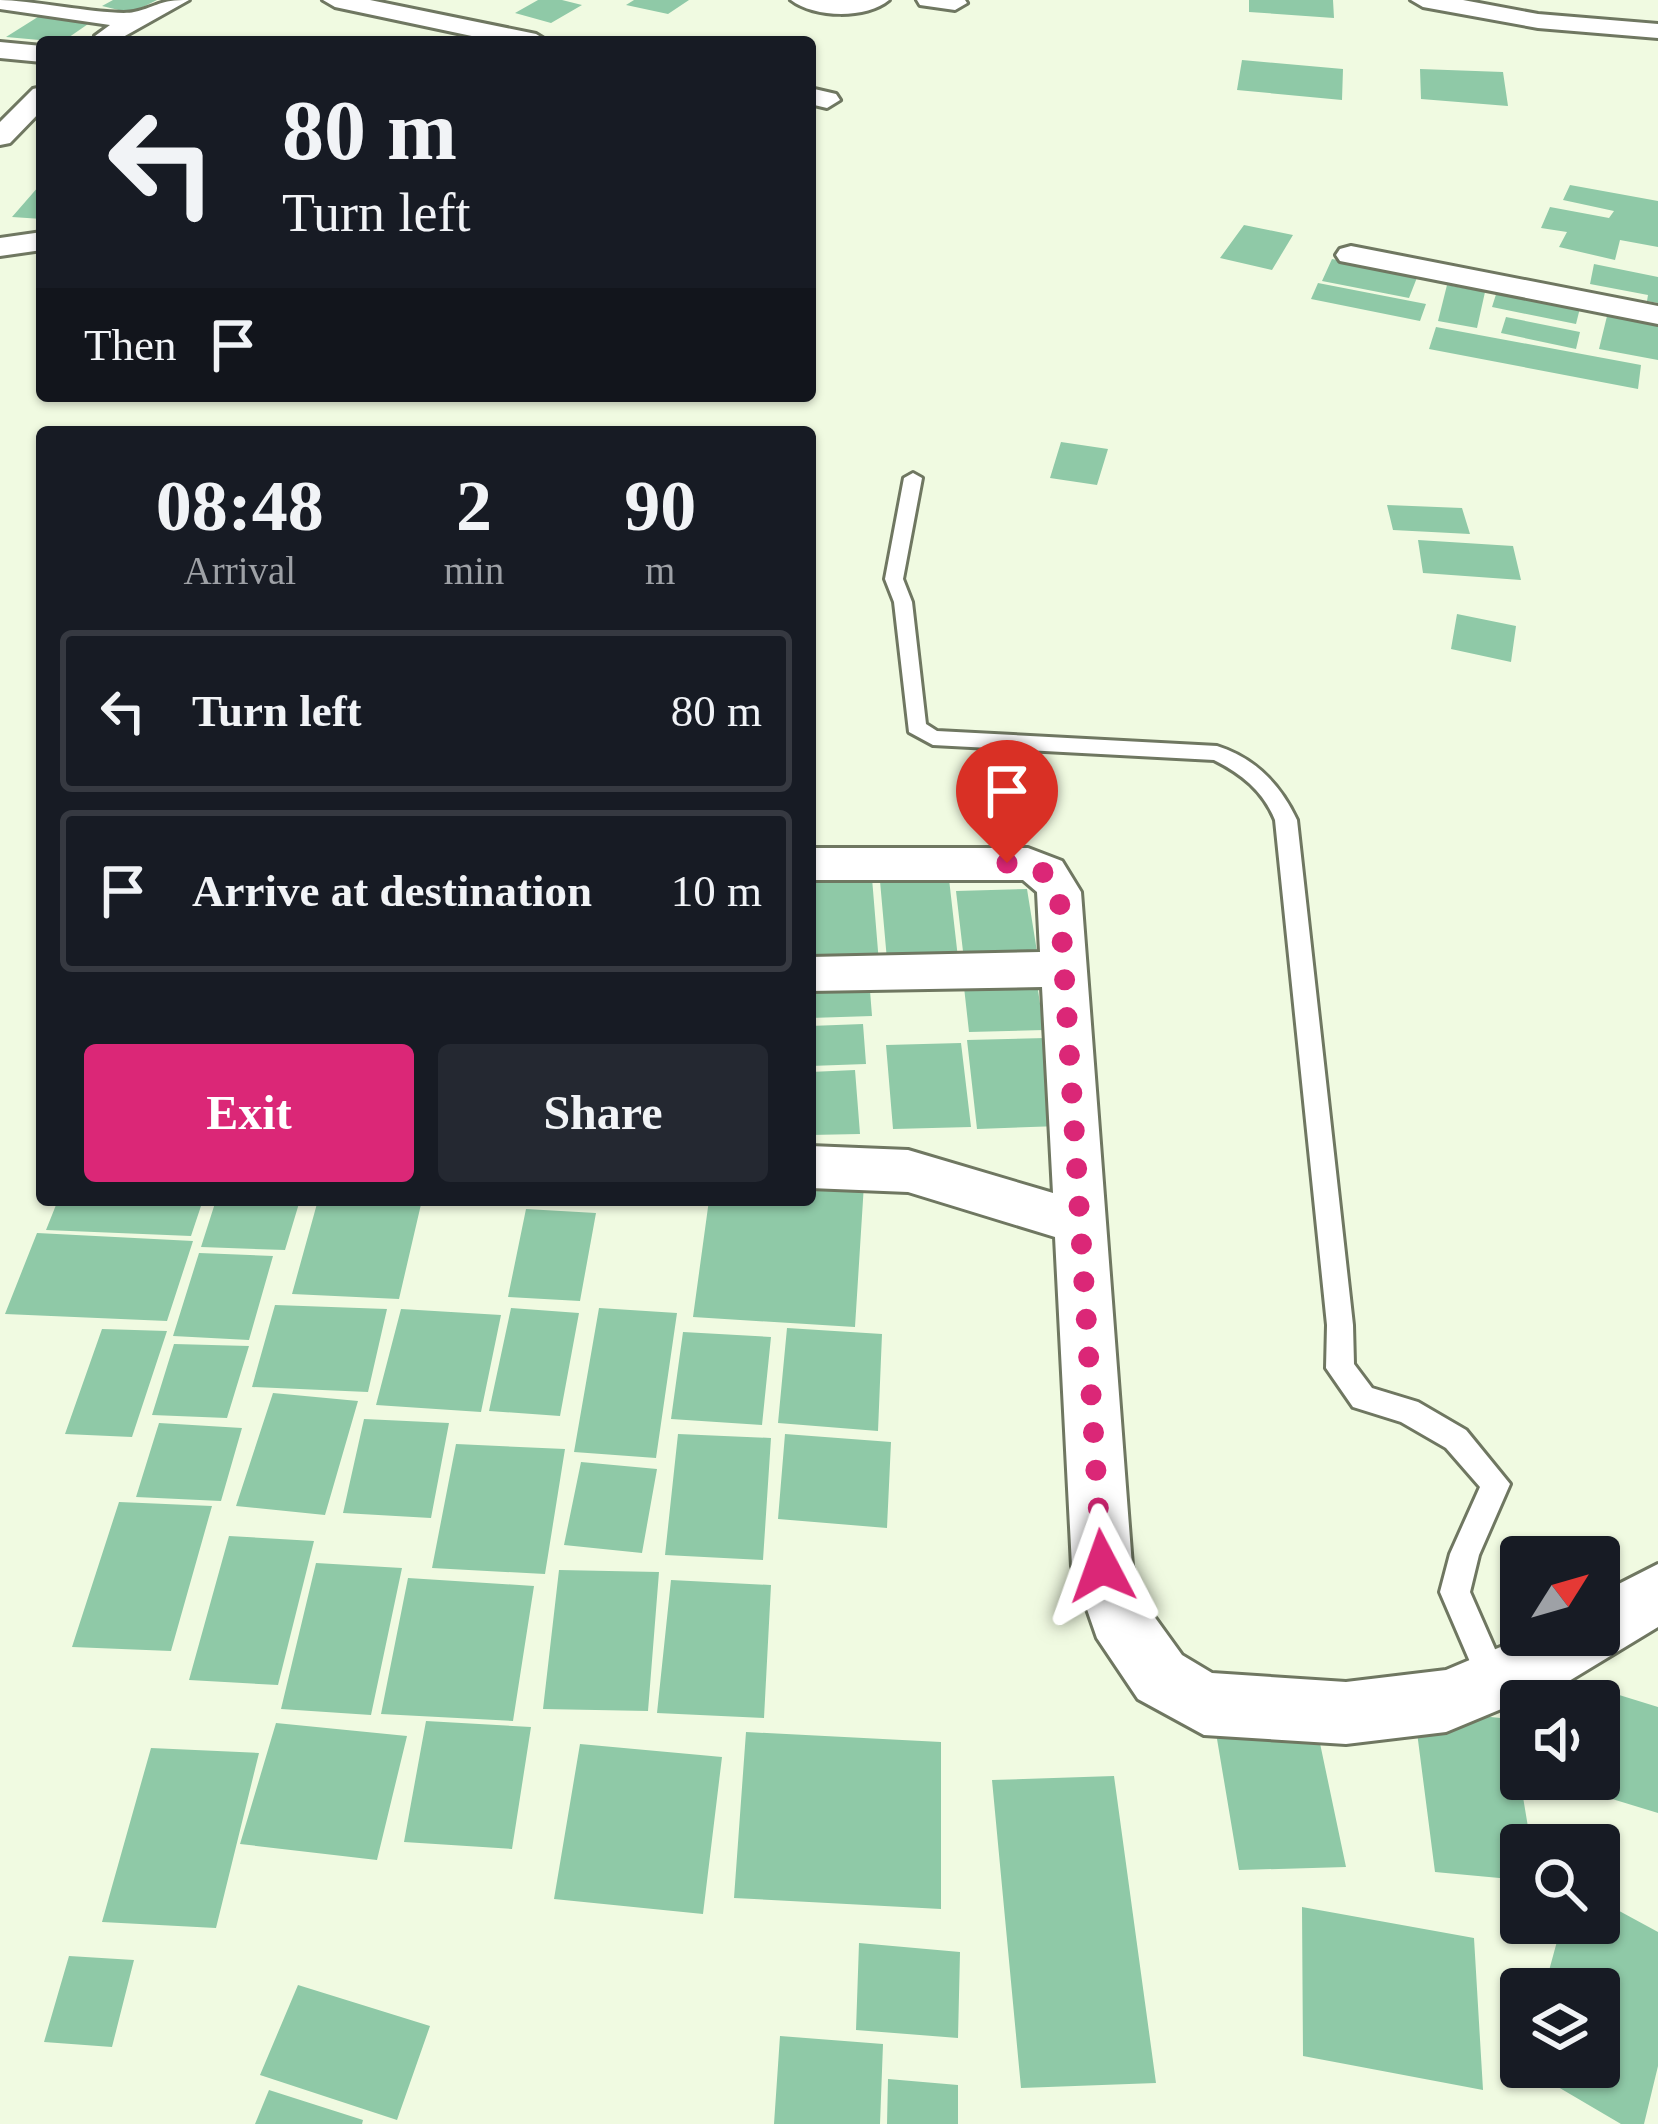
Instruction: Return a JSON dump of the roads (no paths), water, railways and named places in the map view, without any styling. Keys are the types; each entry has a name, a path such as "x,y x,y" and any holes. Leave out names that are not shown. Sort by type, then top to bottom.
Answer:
{"street":[{"path":"107,36 177,0"},
{"path":"335,0 507,36"},
{"path":"803,0 853,8 877,0"},
{"path":"929,0 955,4"},
{"path":"1423,0 1538,21 1658,31"},
{"path":"0,2 74,6 134,21"},
{"path":"0,50 36,53"},
{"path":"13,130 36,102"},
{"path":"0,247 36,242"},
{"path":"1352,255 1658,315"},
{"path":"816,864 1028,864 1047,872 1059,892 1102,1566 1118,1617 1160,1677 1204,1704 1346,1713 1446,1701 1552,1656"},
{"path":"816,974 1062,969"},
{"path":"816,1167 908,1171 1080,1223"},
{"path":"1620,1616 1658,1593"}],"lane":[{"path":"913,478 894,579 903,602 916,727 932,738 1217,753 1243,764 1278,801 1286,820 1340,1325 1340,1369 1364,1398 1408,1411 1456,1439 1496,1484 1483,1523 1465,1553 1455,1591 1494,1682"}]}
